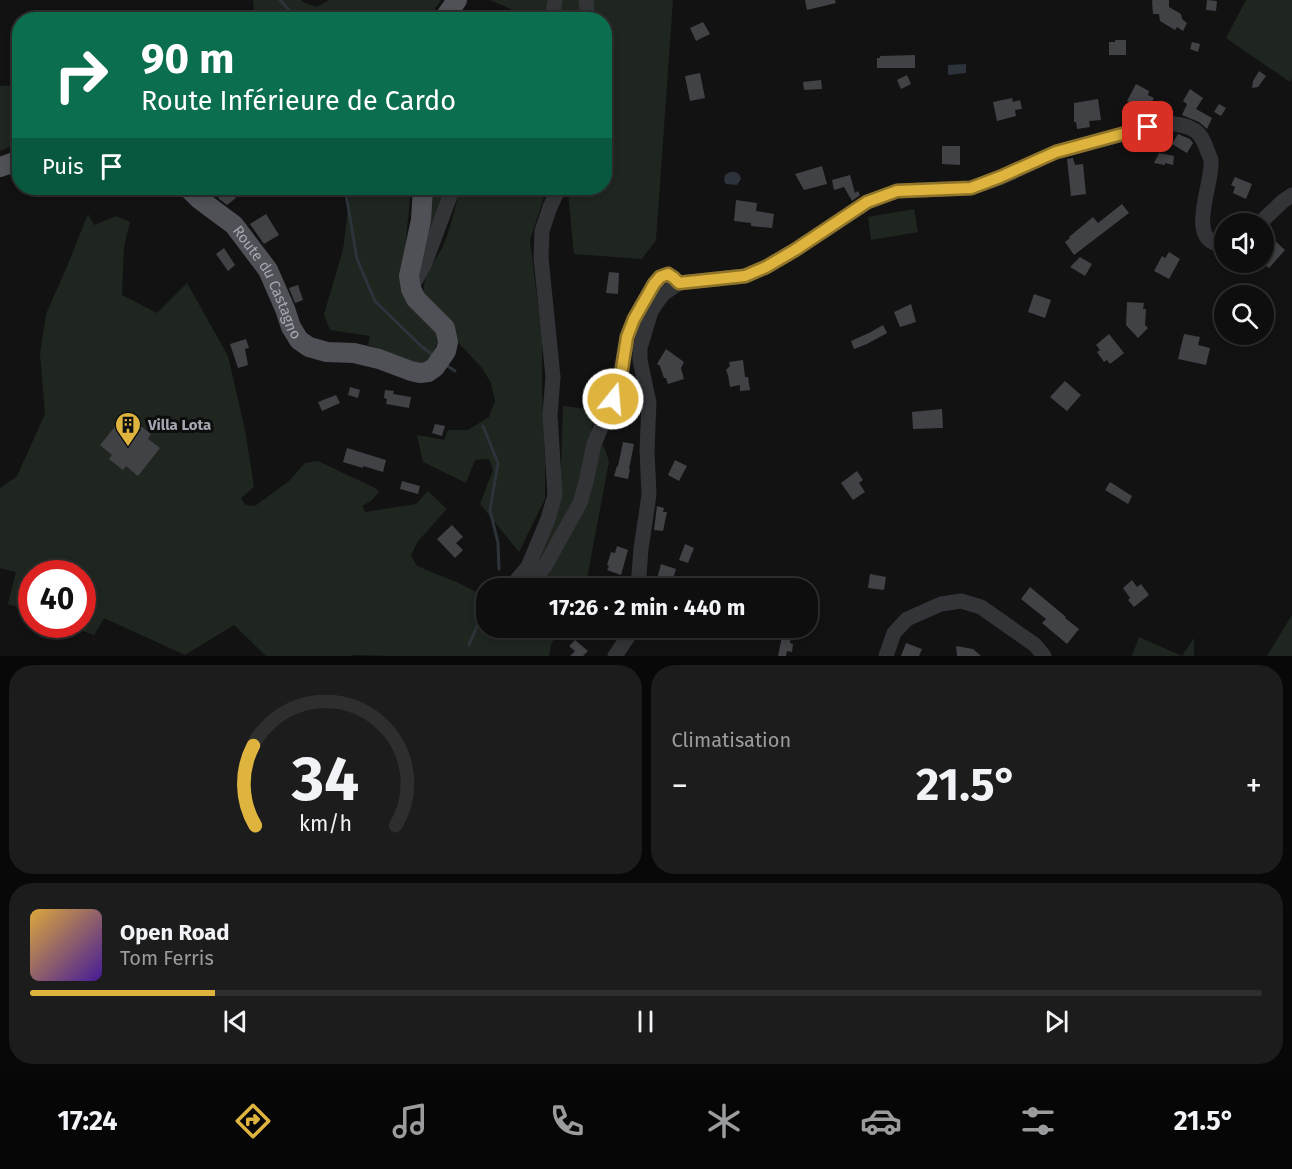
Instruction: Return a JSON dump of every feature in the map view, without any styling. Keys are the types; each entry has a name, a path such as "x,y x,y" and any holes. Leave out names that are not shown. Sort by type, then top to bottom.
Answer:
{"main road":[{"name":"Route du Castagno","path":"195,195 234,225 248,243 268,270 291,327 299,340 309,347 327,352 354,353 379,359 411,371 428,372 441,359 448,342 445,328 416,298 411,289"},
{"path":"411,289 409,276 421,220 423,195"}],"street":[{"path":"639,578 649,495 647,450 649,403 640,360 640,348 651,311 663,294 679,283 745,276 795,250 867,202 897,191 971,188 1056,152 1165,123 1181,124 1194,129 1203,139 1211,161 1202,221 1203,231 1214,243"},
{"path":"411,289 425,263 450,195"},
{"path":"519,578 528,567 548,519 555,495 550,415 553,376 541,258 542,231 556,195"},
{"path":"1270,213 1292,195"},
{"path":"536,578 545,567 580,504 594,444 618,387 627,337 634,319 660,277 668,274 679,283"},
{"path":"886,656 894,633 908,619 941,604 961,601 981,607 1035,645 1044,656"},
{"path":"615,656 627,638"}],"shaded area":[{"path":"253,0 301,0 317,7 329,0 441,0 433,12 254,12"},
{"path":"490,0 548,0 546,12 517,12"},
{"path":"562,0 582,0 583,12 559,12"},
{"path":"590,0 673,0 656,240 642,259 574,254 568,195 612,195 612,12 591,12"},
{"path":"1246,0 1292,0 1292,78 1290,82 1226,38"},
{"path":"966,64 966,73 948,75 948,65"},
{"path":"12,85 12,146 0,151 0,86"},
{"path":"730,172 739,174 741,179 737,185 726,184 724,181 725,175"},
{"path":"349,195 410,195 403,271 436,328 437,343 432,356 423,365 368,345 370,336 330,330 324,314 343,250"},
{"path":"428,195 445,195 430,229 426,226"},
{"path":"458,195 545,195 530,240 542,338 545,499 519,552 480,504 493,470 489,459 475,460 466,483 423,462 417,435 444,440 448,430 468,430 489,417 495,401 491,383 482,368 455,339 424,296 425,281 443,246"},
{"path":"914,209 918,232 871,240 868,217"},
{"path":"88,214 94,225 116,216 130,222 124,247 122,295 157,313 187,283 228,356 245,430 254,487 241,498 245,505 255,506 289,481 305,463 318,461 379,492 371,501 362,506 365,512 416,504 428,491 447,509 418,541 411,555 417,566 476,592 476,638 555,638 549,656 266,656 234,625 185,655 104,618 96,632 96,560 18,560 18,607 8,604 16,572 0,568 0,488 17,476 45,414 40,354 46,314"},
{"path":"563,406 588,409 593,422 580,490 537,571 533,568 561,471"},
{"path":"602,442 609,461 587,578 539,578"},
{"path":"1292,615 1292,656 1267,656"},
{"path":"1139,637 1182,656 1132,656"},
{"path":"1194,638 1194,656 1182,656"}],"building":[{"path":"805,0 835,0 836,3 807,10"},
{"path":"1153,0 1169,0 1169,7 1181,14 1182,19 1187,23 1183,31 1177,27 1175,30 1160,21 1159,14 1153,14"},
{"path":"1207,0 1217,1 1216,11 1206,10"},
{"path":"703,22 710,34 696,41 690,28"},
{"path":"1115,40 1126,40 1126,55 1109,55 1109,42 1115,42"},
{"path":"1192,42 1200,44 1198,52 1190,49"},
{"path":"915,55 915,68 877,68 877,58 880,56"},
{"path":"1259,71 1266,76 1258,87 1252,88 1253,81"},
{"path":"700,73 705,98 690,101 685,76"},
{"path":"907,75 911,84 901,89 897,80"},
{"path":"821,80 822,89 804,90 803,82"},
{"path":"1136,84 1149,91 1148,95 1154,98 1150,105 1145,102 1142,107 1127,101"},
{"path":"1190,89 1203,98 1196,109 1212,118 1207,129 1199,122 1182,115 1187,104 1183,101"},
{"path":"1012,98 1013,102 1020,100 1022,109 1015,110 1016,116 997,121 993,102"},
{"path":"1098,99 1101,120 1089,121 1090,127 1077,129 1076,122 1074,122 1074,103"},
{"path":"1219,104 1226,108 1221,116 1214,112"},
{"path":"1178,134 1190,139 1193,143 1187,153 1172,144"},
{"path":"942,146 960,146 960,165 942,164"},
{"path":"1159,153 1174,156 1173,165 1154,163"},
{"path":"1073,158 1075,165 1083,164 1086,194 1071,196 1067,159"},
{"path":"822,166 827,184 804,190 795,174"},
{"path":"850,175 855,193 858,191 860,195 852,201 844,187 834,190 832,180"},
{"path":"1235,177 1252,184 1246,199 1233,193 1235,187 1231,185"},
{"path":"222,195 233,195 236,198 227,205 218,198"},
{"path":"736,200 757,203 756,211 774,214 772,228 751,226 751,223 734,221"},
{"path":"1122,204 1129,213 1074,255 1065,242 1069,237 1093,217 1098,223"},
{"path":"266,214 279,235 264,244 250,224"},
{"path":"1274,240 1285,250 1274,262"},
{"path":"224,248 235,265 228,271 216,254"},
{"path":"1169,252 1180,259 1169,279 1154,271 1162,256 1165,258"},
{"path":"1080,257 1092,264 1085,276 1070,267"},
{"path":"609,272 619,273 618,294 606,293"},
{"path":"298,285 303,300 295,303 289,288"},
{"path":"1034,294 1051,300 1045,318 1028,312"},
{"path":"1127,302 1144,303 1143,309 1146,309 1145,325 1148,328 1138,338 1126,325"},
{"path":"911,304 916,322 900,327 894,312"},
{"path":"883,325 887,333 854,349 851,341"},
{"path":"1109,334 1124,353 1110,364 1107,360 1104,362 1097,352 1100,350 1096,345"},
{"path":"1184,334 1200,337 1198,345 1210,348 1206,365 1178,359"},
{"path":"246,339 249,348 245,349 248,365 238,368 230,344"},
{"path":"666,349 684,362 681,368 684,379 668,384 657,364"},
{"path":"743,360 745,377 748,377 750,390 740,391 740,385 730,387 726,370 730,366 729,362"},
{"path":"1065,381 1081,395 1067,411 1050,397"},
{"path":"350,387 360,390 358,398 348,395"},
{"path":"385,390 411,397 409,408 386,404"},
{"path":"336,395 340,403 322,411 318,402"},
{"path":"942,409 943,428 913,429 912,412"},
{"name":"Villa Lota","path":"122,418 134,428 138,424 151,434 148,439 160,448 138,476 126,466 123,470 109,459 112,455 100,445"},
{"path":"435,424 445,426 442,436 432,433"},
{"path":"623,442 634,444 628,479 614,476"},
{"path":"347,448 386,460 383,472 343,462"},
{"path":"675,460 687,466 679,481 668,475"},
{"path":"857,471 863,480 859,483 865,492 853,500 841,483"},
{"path":"402,481 420,486 418,494 400,489"},
{"path":"1110,482 1132,496 1128,504 1105,490"},
{"path":"657,506 664,508 663,512 667,512 663,531 654,530"},
{"path":"452,525 463,537 456,543 463,550 455,558 437,539"},
{"path":"685,544 694,548 688,563 679,560"},
{"path":"617,546 628,550 621,575 607,570 611,552 615,553"},
{"path":"661,564 676,569 673,578 657,578"},
{"path":"870,574 886,577 884,590 868,588"},
{"path":"1132,580 1137,587 1141,584 1149,595 1134,607 1123,588"},
{"path":"1030,587 1079,629 1067,644 1042,623 1046,619 1021,599"},
{"path":"782,638 791,638 792,652 787,651 786,656 778,656"},
{"path":"575,640 588,651 583,656 570,656 575,651 569,646"},
{"path":"906,643 922,649 919,656 901,656"},
{"path":"956,646 973,649 981,656 957,656"}],"waterway":[{"path":"280,0 290,12"},
{"path":"346,195 357,259 375,301 434,356"},
{"path":"446,365 455,371"},
{"path":"483,426 498,463 490,510 498,543 499,569"},
{"path":"469,645 476,629"}],"place":[{"name":"Villa Lota","path":"128,448"}],"route":[{"path":"613,399 618,387 627,337 634,319 660,277 668,274 679,283 745,276 795,250 867,202 897,191 971,188 1056,152 1148,127"}]}
